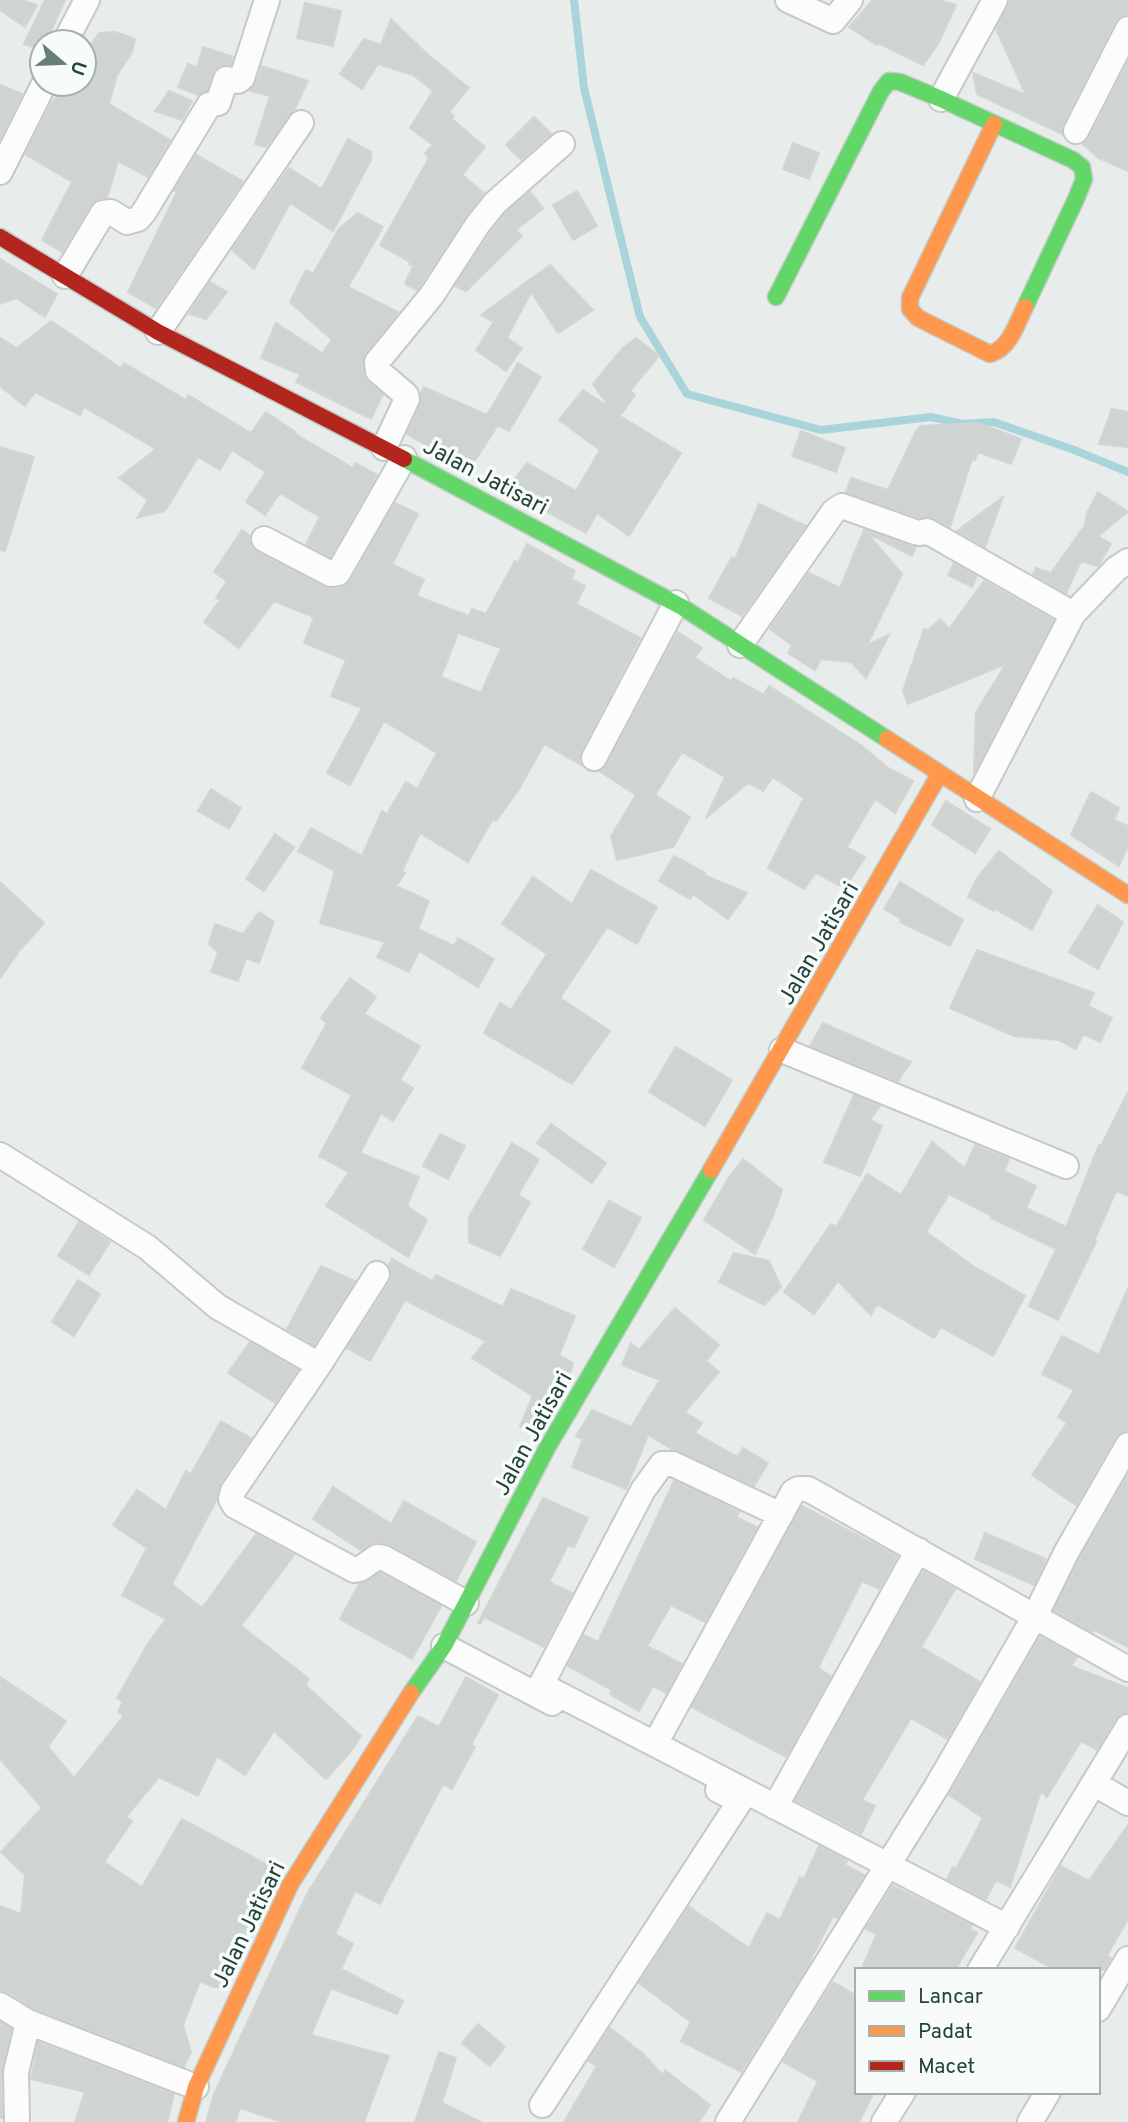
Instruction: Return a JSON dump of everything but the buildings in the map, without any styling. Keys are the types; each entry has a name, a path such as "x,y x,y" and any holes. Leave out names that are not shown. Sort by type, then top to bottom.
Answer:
{"street":[{"path":"72,28 86,0"},
{"path":"65,276 103,213 111,212 127,222 138,219 144,212 209,105 218,103 226,79 238,81 242,78 267,0"},
{"path":"788,0 833,20 850,0"},
{"path":"941,99 995,0"},
{"path":"1076,131 1128,29"},
{"path":"776,297 881,91 888,81 900,82 941,99 1073,160 1082,167 1084,180 1011,337 1000,351 990,354 918,318 910,309 910,298 994,124"},
{"path":"0,172 37,98"},
{"path":"158,332 301,123"},
{"path":"264,539 331,574 338,573 394,453 407,399 406,395 378,371 377,362 432,295 486,213 562,144"},
{"name":"Jalan Jatisari","path":"0,237 158,332 394,453 676,603 1128,895"},
{"path":"740,645 834,511 842,506 915,532 927,531 1073,614"},
{"path":"977,799 1073,614 1116,569 1128,561"},
{"path":"594,758 676,603"},
{"name":"Jalan Jatisari","path":"186,2122 196,2087 290,1885 400,1709 444,1646 547,1448 782,1050 939,775"},
{"path":"782,1050 1066,1166"},
{"path":"0,1155 147,1247 218,1307 319,1365"},
{"path":"377,1274 233,1491 232,1502 355,1570 377,1557 384,1559 466,1603"},
{"path":"728,2122 937,1786 1035,1616 1067,1551 1128,1445"},
{"path":"781,1515 673,1464 662,1464 643,1490 541,1685 1007,1927"},
{"path":"655,1744 793,1492 798,1489 808,1489 1128,1669"},
{"path":"775,1807 918,1550"},
{"path":"444,1646 740,1801 542,2105"},
{"path":"982,1968 1128,1727"},
{"path":"1095,1784 1128,1803"},
{"path":"1100,2006 1128,1959"},
{"path":"0,2005 28,2022 196,2087"},
{"path":"17,2122 16,2071 28,2022"},
{"path":"884,2122 902,2094"},
{"path":"1030,2122 1047,2094"}],"waterway":[{"path":"574,0 584,88 640,317 687,394 821,430 931,417 962,424 994,422 1128,472"}],"traffic: fast":[{"path":"776,297 881,91 889,81 900,82 941,99 1073,160 1082,167 1084,179 1076,199 1025,307"},
{"path":"404,459 682,607 887,739"},
{"path":"411,1693 444,1646 547,1448 711,1170"}],"traffic: slow":[{"path":"994,124 910,298 910,309 918,318 990,354 1003,347 1025,307"},
{"path":"887,739 1128,895"},
{"path":"711,1170 939,775"},
{"path":"186,2122 196,2087 290,1885 411,1693"}],"traffic: jam":[{"path":"0,237 158,332 404,459"}]}
